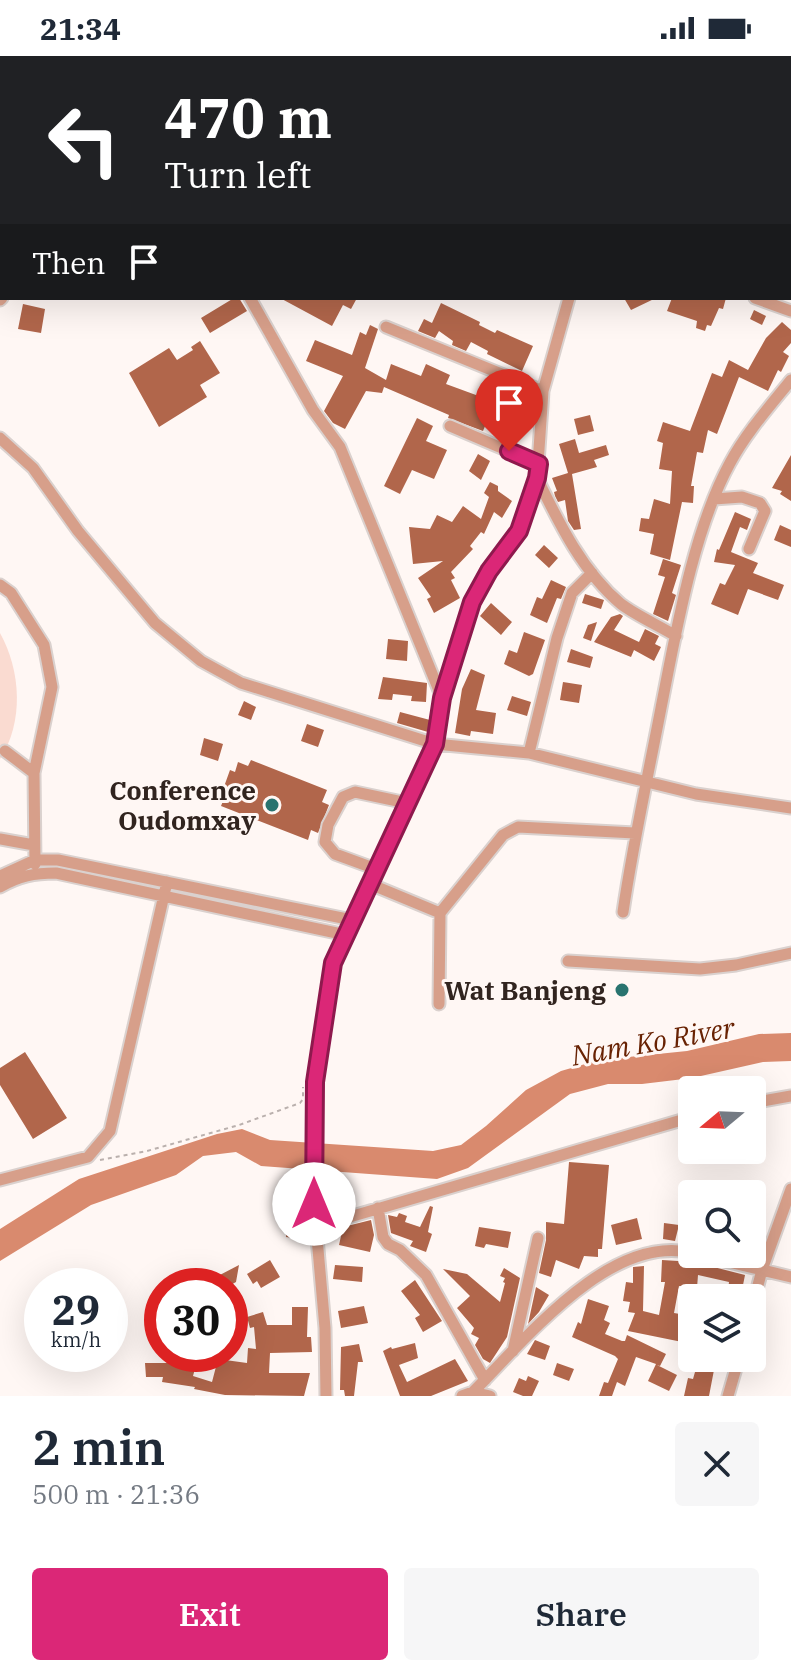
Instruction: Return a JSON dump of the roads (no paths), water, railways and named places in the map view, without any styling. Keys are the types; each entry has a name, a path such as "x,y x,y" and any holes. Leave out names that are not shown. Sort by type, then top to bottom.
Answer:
{"street":[{"path":"251,300 313,410 340,447 442,698"},
{"path":"326,1393 314,1204 314,1085 333,963 435,744 442,698 472,602 489,571 519,531 537,478 543,391 568,300"},
{"path":"761,300 791,311"},
{"path":"386,327 543,391"},
{"path":"623,912 635,833 676,636 703,529 730,463 750,431 791,380"},
{"path":"450,426 539,464"},
{"path":"0,438 33,468 78,531 155,623 201,661 241,683 435,744 529,753 696,794 791,808"},
{"path":"537,478 562,530 592,573 622,604 676,636"},
{"path":"714,499 742,497 760,503 765,511 749,549"},
{"path":"529,753 557,638 572,593 592,573"},
{"path":"0,585 11,593 44,645 52,687 34,773 34,873"},
{"path":"5,751 34,773"},
{"path":"376,869 335,854 325,842 328,825 343,797 355,792 407,803"},
{"path":"439,1004 440,913 503,835 518,827 635,833"},
{"path":"0,839 34,845"},
{"path":"0,876 35,860 58,860 352,920"},
{"path":"0,887 15,878 34,873 56,873 346,935"},
{"path":"0,1180 88,1157 110,1131 167,882"},
{"path":"370,884 440,913"},
{"path":"568,961 700,969 791,953"},
{"path":"766,1100 791,1096"},
{"path":"316,1223 678,1121"},
{"path":"758,1284 791,1189"},
{"path":"378,1208 383,1237 426,1275 485,1380"},
{"path":"513,1352 538,1238"},
{"path":"467,1394 588,1282 625,1260 651,1252 678,1250"},
{"path":"754,1268 791,1277"},
{"path":"728,1396 735,1372"},
{"path":"467,1394 490,1396"}],"place":[{"name":"Conference Oudomxay","path":"272,805"},
{"name":"Wat Banjeng","path":"622,990"}],"water label":[{"name":"Nam Ko River","path":"653,1041"}]}
